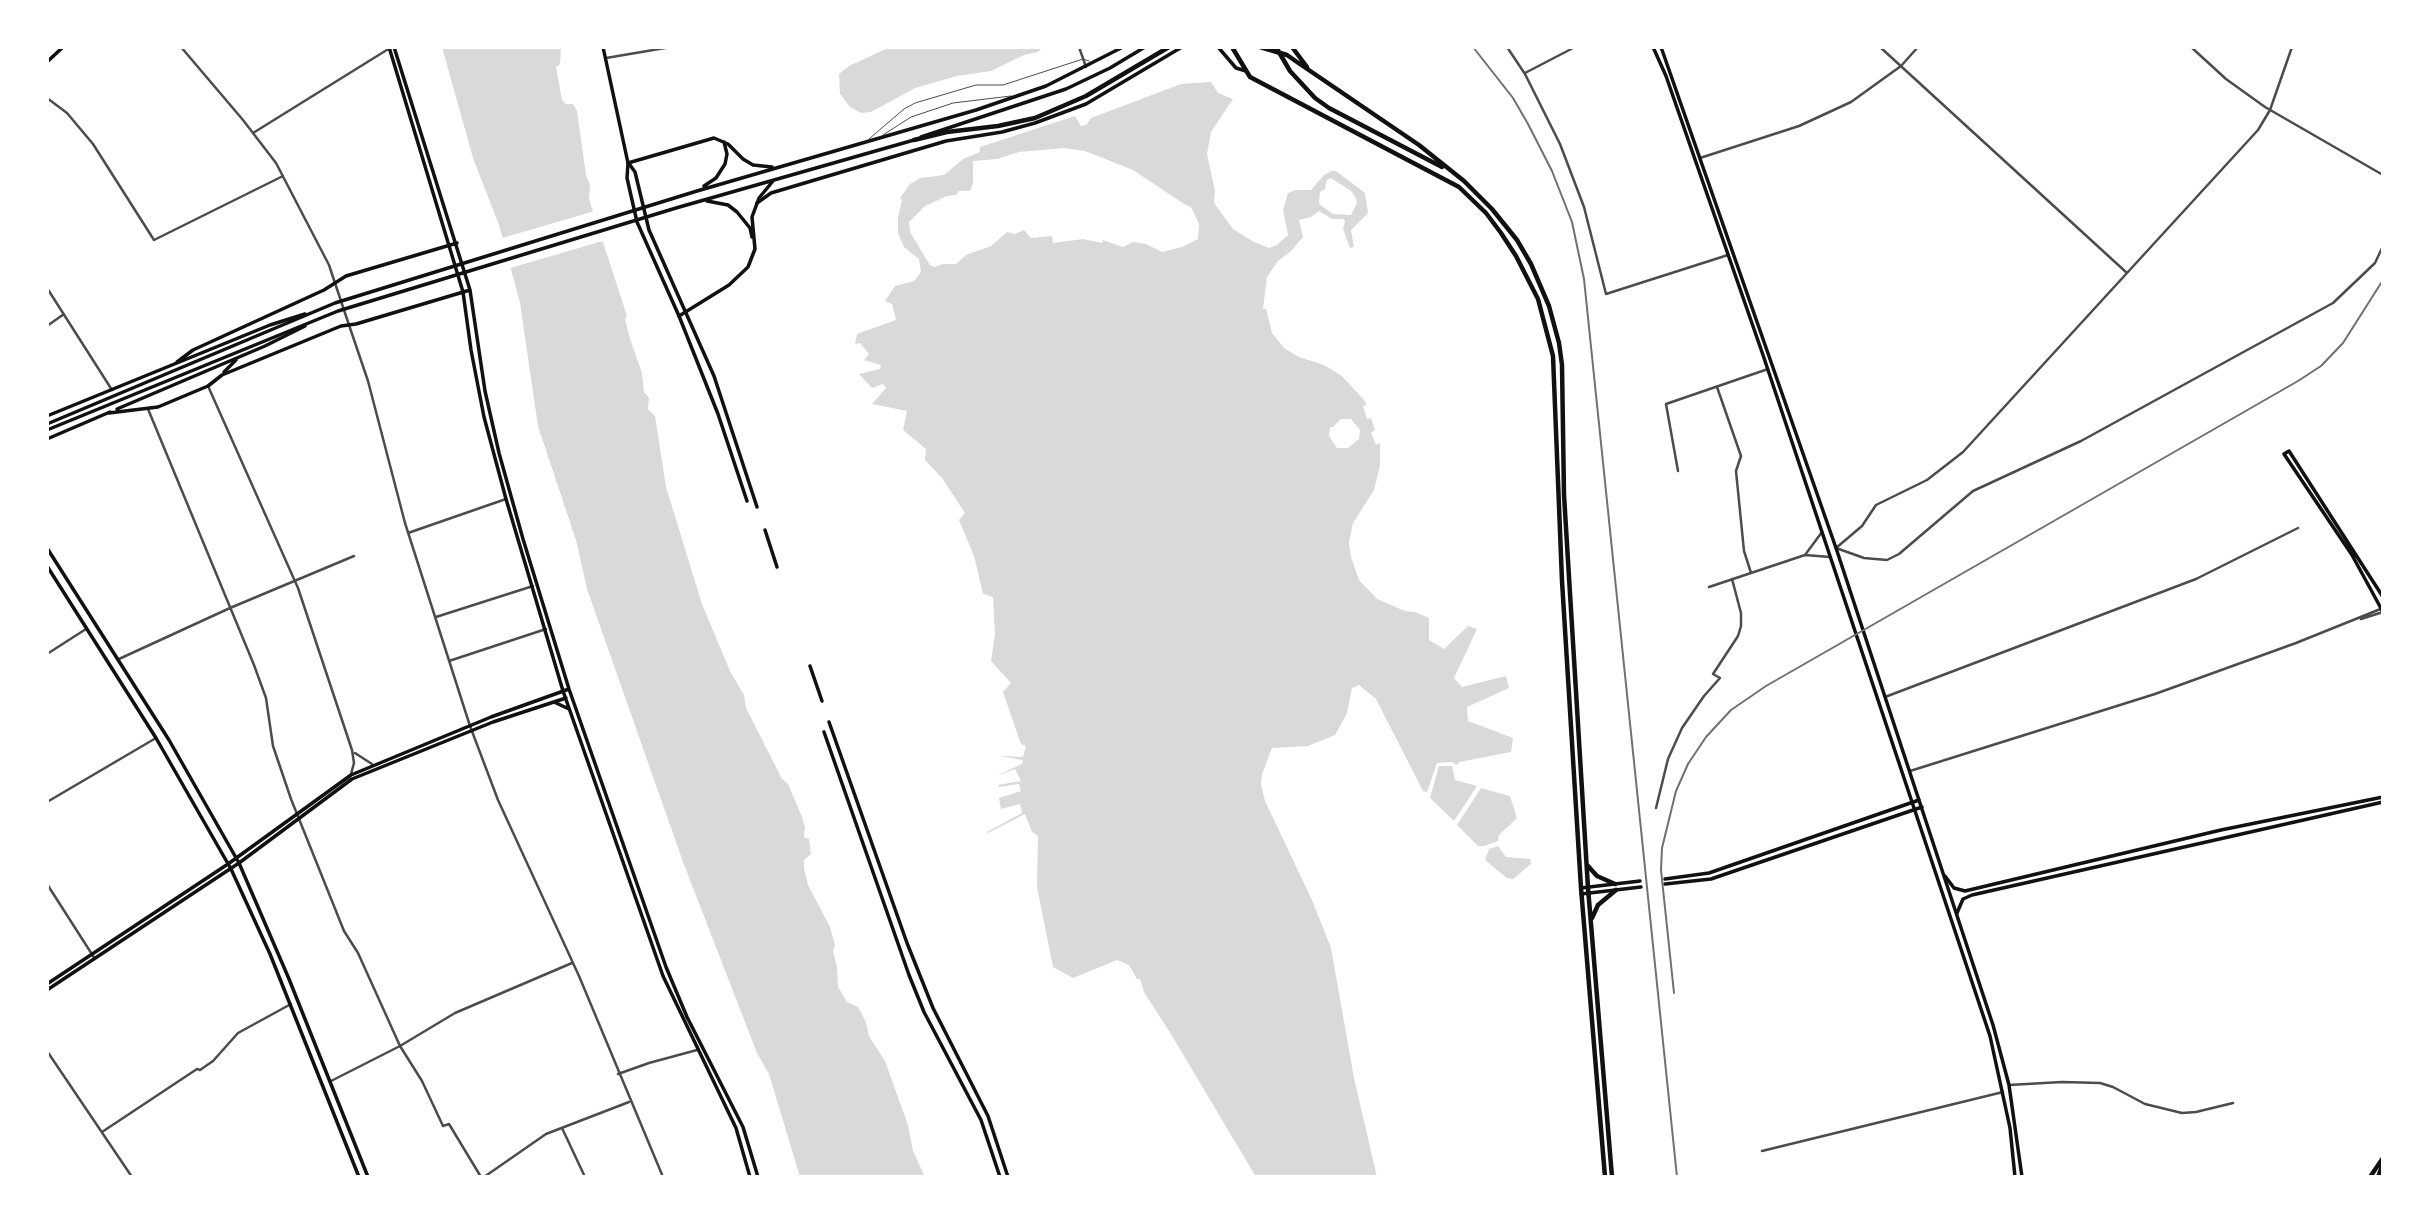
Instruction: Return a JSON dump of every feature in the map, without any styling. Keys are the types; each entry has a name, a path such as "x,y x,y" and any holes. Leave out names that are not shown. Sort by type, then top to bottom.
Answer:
{"highway":[{"path":"914,140 1034,118 1086,96 1169,47"},
{"path":"1232,47 1250,77 1459,187 1502,233 1538,299 1553,356 1562,569 1581,891 1605,1177"},
{"path":"1260,47 1287,55 1419,145 1453,173 1492,209 1524,252 1545,296 1559,343 1562,365 1564,495 1588,890 1612,1177"},
{"path":"1276,47 1290,71 1315,98 1339,114 1453,173"},
{"path":"1292,47 1312,73"},
{"path":"1587,864 1597,876 1616,887 1596,907 1591,926"},
{"path":"2370,1177 2383,1158"},
{"path":"2378,1177 2383,1164"}],"main road":[{"path":"47,62 62,47"},
{"path":"603,47 628,163 627,178 637,222 679,316 718,414 747,501"},
{"path":"47,424 335,303 1023,94 1095,63 1123,47"},
{"path":"47,430 338,311 676,208 914,140 936,130 1059,92 1102,72 1145,47"},
{"path":"755,205 771,193 946,141 1002,132 1035,123 1086,104 1182,47"},
{"path":"1218,47 1236,68 1246,71"},
{"path":"1653,47 1666,76 1768,369 1990,1036 2003,1092 2015,1177"},
{"path":"1661,47 1836,548 1993,1025 2009,1085 2022,1177"},
{"path":"391,48 457,243 470,290 485,391 499,453 569,689 666,967 689,1021 743,1127 758,1177"},
{"path":"391,48 463,292 476,380 506,499 563,691 663,976 736,1128 750,1177"},
{"path":"628,163 714,138 724,142 752,165 778,167"},
{"path":"697,191 720,173 727,154 724,142"},
{"path":"628,163 635,172 649,230 714,376 757,507"},
{"path":"679,316 743,275 755,249 752,217 755,205 773,180"},
{"path":"701,201 728,205 737,212 750,228 755,249"},
{"path":"177,362 193,349 324,290 346,275 457,243"},
{"path":"222,374 341,326 470,290"},
{"path":"47,416 270,325 313,312"},
{"path":"47,439 238,358 315,320"},
{"path":"109,413 148,410 208,386 238,358"},
{"path":"2382,610 2352,555 2284,454 2289,451 2383,597"},
{"path":"765,530 777,566"},
{"path":"47,548 119,659 239,863 368,1177"},
{"path":"47,566 156,738 229,866 290,1004 359,1177"},
{"path":"810,666 822,701"},
{"path":"544,701 555,692 561,678"},
{"path":"229,866 239,863 351,775 372,764 544,701 569,689"},
{"path":"544,701 572,696"},
{"path":"544,701 554,702 570,710"},
{"path":"829,722 907,943 933,1008 988,1116 1009,1177"},
{"path":"47,990 352,779 470,729"},
{"path":"824,732 909,975 930,1024 981,1120 1000,1177"},
{"path":"1945,876 1954,888 1965,891 2233,827 2383,797"},
{"path":"1919,800 1709,873 1665,881 1711,878 1922,807"},
{"path":"1957,914 1963,899 1972,895 2383,802"},
{"path":"1581,891 1641,884"},
{"path":"47,984 93,957"}],"street":[{"path":"181,47 253,133 283,176 329,265 368,381 408,533 470,729 663,1177"},
{"path":"606,58 671,47"},
{"path":"1079,47 1086,67"},
{"path":"1507,47 1525,74 1560,144 1584,207 1606,294 1728,255"},
{"path":"1525,74 1575,47"},
{"path":"1880,47 2127,273"},
{"path":"1695,160 1799,126 1851,102 1901,66 1918,47"},
{"path":"2192,47 2233,85 2270,110 2383,175"},
{"path":"1836,548 1862,526 1876,505 1927,480 1964,452 2258,130 2270,110 2292,47"},
{"path":"253,133 391,48"},
{"path":"47,98 67,113 93,144 154,240 283,176"},
{"path":"1836,548 1864,558 1887,560 1899,554 1973,491 2081,441 2333,303 2375,263 2383,246"},
{"path":"47,288 111,390"},
{"path":"47,326 64,314"},
{"path":"1678,471 1666,404 1768,369"},
{"path":"208,386 295,580 352,750 354,763 351,775"},
{"path":"1717,387 1741,456 1736,471 1744,551 1751,572"},
{"path":"148,410 266,698 273,746 297,816 344,931 358,953 400,1046 422,1082 443,1126 449,1124 482,1177 546,1134 630,1102"},
{"path":"408,533 506,499"},
{"path":"1885,697 2196,579 2298,528"},
{"path":"1805,555 1822,532"},
{"path":"1709,587 1805,555 1831,557"},
{"path":"119,659 230,608 354,556"},
{"path":"1656,808 1666,766 1682,728 1720,678 1713,674 1738,636 1741,613 1732,579"},
{"path":"435,617 533,586"},
{"path":"1910,771 2155,694 2382,610"},
{"path":"47,654 87,629"},
{"path":"449,661 546,629"},
{"path":"47,802 156,738"},
{"path":"352,750 372,764"},
{"path":"47,884 93,957"},
{"path":"330,1081 400,1046 455,1013 572,963"},
{"path":"102,1132 213,1061 238,1033 290,1004"},
{"path":"618,1074 697,1050"},
{"path":"47,1051 132,1177"},
{"path":"2009,1085 2100,1083 2145,1104 2182,1113 2233,1102"},
{"path":"1762,1151 2003,1092"},
{"path":"562,1128 585,1177"}],"lane":[{"path":"864,143 915,103 970,86 1011,83 1083,59 1095,63"},
{"path":"878,139 911,117 953,103 1023,94"}],"shaded area":[{"path":"442,47 561,47 560,64 556,67 562,100 566,104 573,104 577,111 586,175 590,185 589,199 627,316 625,319 642,373 644,392 649,398 648,409 655,416 666,487 702,604 730,671 744,695 746,708 782,779 788,784 802,817 804,837 809,839 811,854 804,860 804,868 808,885 830,927 835,945 833,951 838,987 847,1002 858,1007 866,1022 869,1036 885,1061 908,1125 913,1151 925,1177 800,1177 769,1074 757,1053 683,862 587,589 576,540 538,426 520,303 499,225 473,158"},
{"path":"890,47 1043,47 1038,52 1024,55 991,71 957,76 915,88 871,112 861,113 850,107 840,94 839,74 849,66"},
{"path":"1211,82 1218,93 1233,99 1211,132 1207,154 1215,191 1214,203 1233,229 1254,242 1269,248 1288,235 1283,210 1288,193 1311,190 1331,171 1336,171 1365,193 1368,213 1351,230 1354,247 1350,248 1343,229 1343,219 1332,219 1319,211 1311,217 1299,220 1303,237 1278,261 1267,277 1263,309 1266,309 1272,333 1284,348 1342,376 1367,405 1363,406 1367,419 1371,418 1375,430 1371,433 1376,445 1380,443 1380,466 1374,490 1353,523 1349,543 1359,580 1377,599 1429,618 1429,640 1444,649 1468,626 1477,629 1454,678 1462,687 1506,676 1509,688 1467,707 1468,721 1513,738 1511,752 1459,762 1457,765 1452,762 1437,763 1427,792 1423,791 1376,699 1359,685 1352,688 1347,713 1335,735 1308,746 1272,748 1262,774 1261,785 1265,801 1312,900 1331,948 1354,1078 1377,1177 1256,1177 1144,992 1140,979 1137,979 1129,965 1117,960 1073,978 1053,967 1037,887 1038,836 1032,832 1025,814 987,832 1022,813 1020,804 1001,809 999,798 1021,791 1019,784 998,785 1021,781 1015,769 994,777 1022,764 1023,760 999,756 1023,757 1026,746 1021,744 1003,692 1011,683 991,661 995,635 993,597 983,594 974,556 959,520 965,513 942,478 925,460 926,449 903,430 907,411 872,404 886,388 883,384 872,388 859,374 880,369 881,365 864,360 869,354 860,343 855,344 857,334 896,320 892,304 885,301 895,286 914,281 921,272 919,259 904,247 898,233 902,200 900,198 910,184 920,178 944,175 963,159 980,152 980,147 1075,116 1081,126 1086,125 1091,118 1181,84","holes":["1064,148 1085,151 1133,170 1191,207 1199,224 1198,239 1162,252 1146,244 1133,242 1123,247 1103,240 1102,243 1083,239 1053,243 1052,236 1031,238 1024,230 1015,234 1007,232 991,246 966,255 956,264 934,267 930,265 910,232 909,222 925,206 956,195 959,191 970,191 973,183 973,161 997,159 1019,152","1331,178 1351,191 1356,198 1357,203 1351,215 1333,214 1319,204 1320,192","1341,419 1351,419 1360,430 1359,439 1348,448 1337,448 1329,436 1330,427"]},
{"path":"1439,766 1452,766 1455,780 1477,786 1454,821 1430,798"},
{"path":"1481,788 1510,796 1517,818 1499,835 1498,841 1478,846 1457,825"},
{"path":"1498,846 1506,857 1530,859 1531,864 1513,879 1507,878 1485,860 1489,849"}],"pier":[{"path":"598,210 606,240 507,269 499,239"}],"railway":[{"path":"1473,47 1513,98 1552,171 1572,222 1584,279 1677,1177"},
{"path":"1674,993 1661,870 1662,848 1676,791 1688,764 1706,737 1731,710 1766,686 2321,366 2343,343 2383,280"}]}
